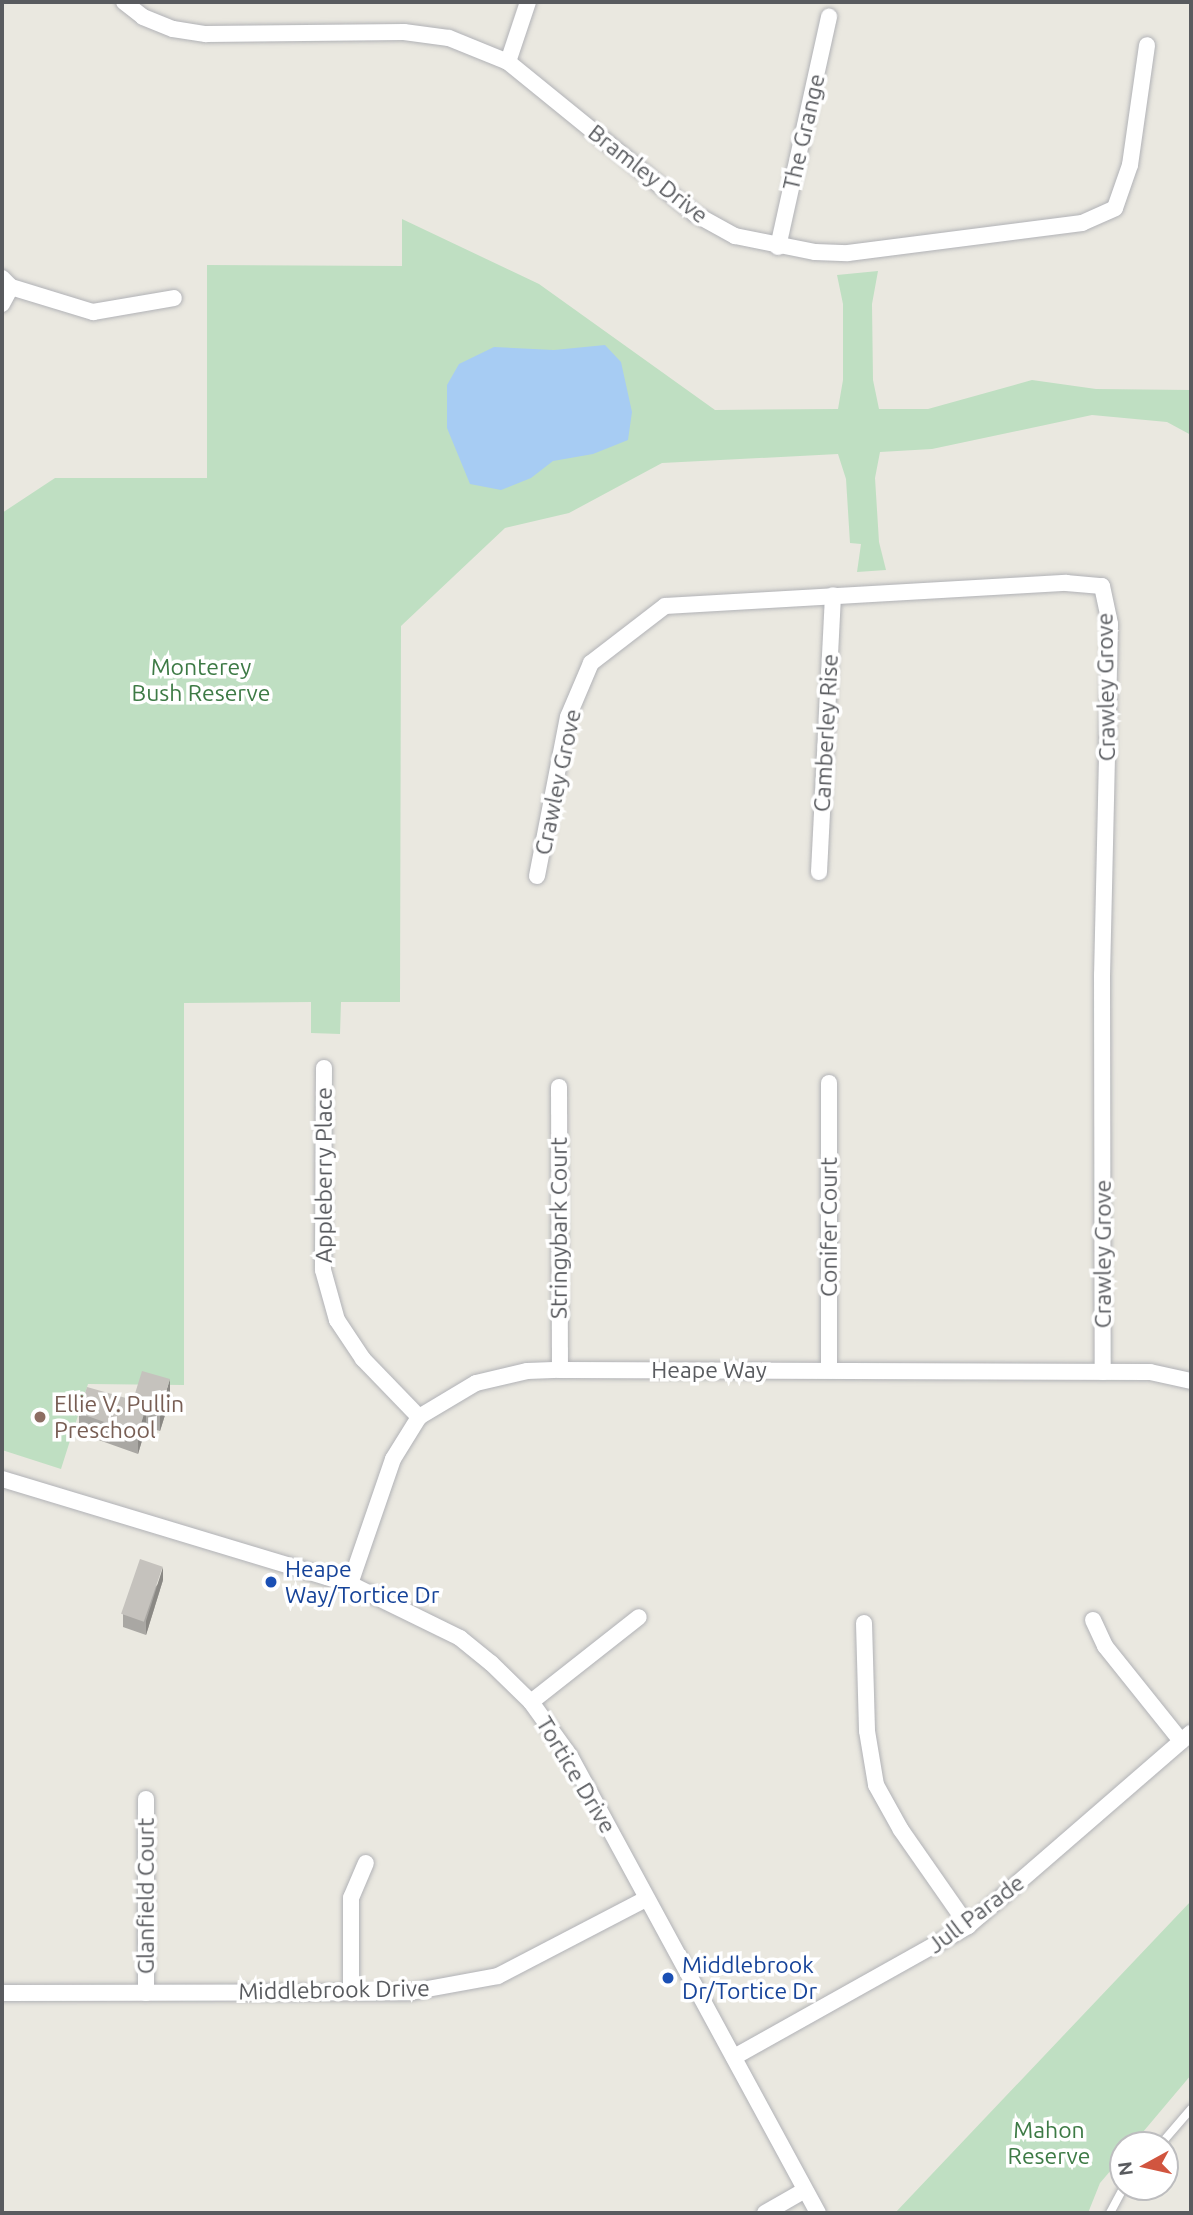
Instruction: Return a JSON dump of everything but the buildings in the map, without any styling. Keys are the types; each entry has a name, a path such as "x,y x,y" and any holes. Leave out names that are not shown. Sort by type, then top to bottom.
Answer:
{"street":[{"name":"Bramley Drive","path":"124,2 143,17 195,33 404,32 449,38 508,62 695,214 735,236 778,247 848,253 1082,223 1115,208 1130,165 1147,45"},
{"path":"508,62 528,2"},
{"name":"The Grange","path":"778,247 829,17"},
{"path":"2,304 6,282 93,312 174,298"},
{"name":"Crawley Grove","path":"537,876 568,717 591,663 665,606 1066,583 1102,586 1110,624 1102,975 1103,1372"},
{"name":"Camberley Rise","path":"820,872 833,595"},
{"name":"Appleberry Place","path":"324,1068 323,1270 337,1320 363,1360 419,1417"},
{"name":"Conifer Court","path":"829,1083 829,1370"},
{"name":"Stringybark Court","path":"559,1087 560,1370"},
{"name":"Heape Way","path":"350,1584 393,1459 419,1417 476,1383 527,1371 560,1370 1150,1372 1191,1381"},
{"name":"Tortice Drive","path":"2,1479 350,1584 460,1638 531,1702 570,1756 818,2213"},
{"path":"531,1702 639,1617"},
{"path":"1093,1620 1105,1646 1186,1737"},
{"path":"864,1623 867,1731 876,1785 901,1830 968,1926"},
{"name":"Jull Parade","path":"734,2057 968,1926 1186,1737"},
{"name":"Glanfield Court","path":"146,1799 146,1993"},
{"path":"351,1992 351,1898 366,1863"},
{"name":"Middlebrook Drive","path":"2,1993 411,1992 498,1976 646,1899"},
{"path":"765,2213 805,2190"}],"lane":[{"path":"1172,2131 1191,2109"}],"green space":[{"name":"Monterey Bush Reserve","path":"402,219 539,284 715,410 838,409 843,380 843,304 837,275 878,271 872,304 873,380 879,409 928,409 1032,380 1096,389 1191,390 1191,435 1167,422 1092,415 932,449 880,452 875,478 879,542 886,570 857,572 861,544 850,543 846,479 838,454 662,463 569,513 505,528 401,626 400,1002 341,1002 340,1034 311,1033 311,1002 184,1003 184,1385 88,1384 61,1469 2,1450 2,513 55,478 207,478 207,265 402,266"},
{"name":"Mahon Reserve","path":"1191,1901 1191,2075 1144,2131 1109,2131 1109,2172 1100,2183 1088,2213 895,2213"}],"water":[{"path":"605,345 621,362 632,412 628,440 593,454 553,461 531,478 501,490 470,484 447,428 447,385 459,364 494,347 554,350"}],"place":[{"name":"Ellie V. Pullin Preschool","path":"40,1417"},
{"name":"Heape Way/Tortice Dr","path":"271,1582"},
{"name":"Middlebrook Dr/Tortice Dr","path":"668,1978"}]}
